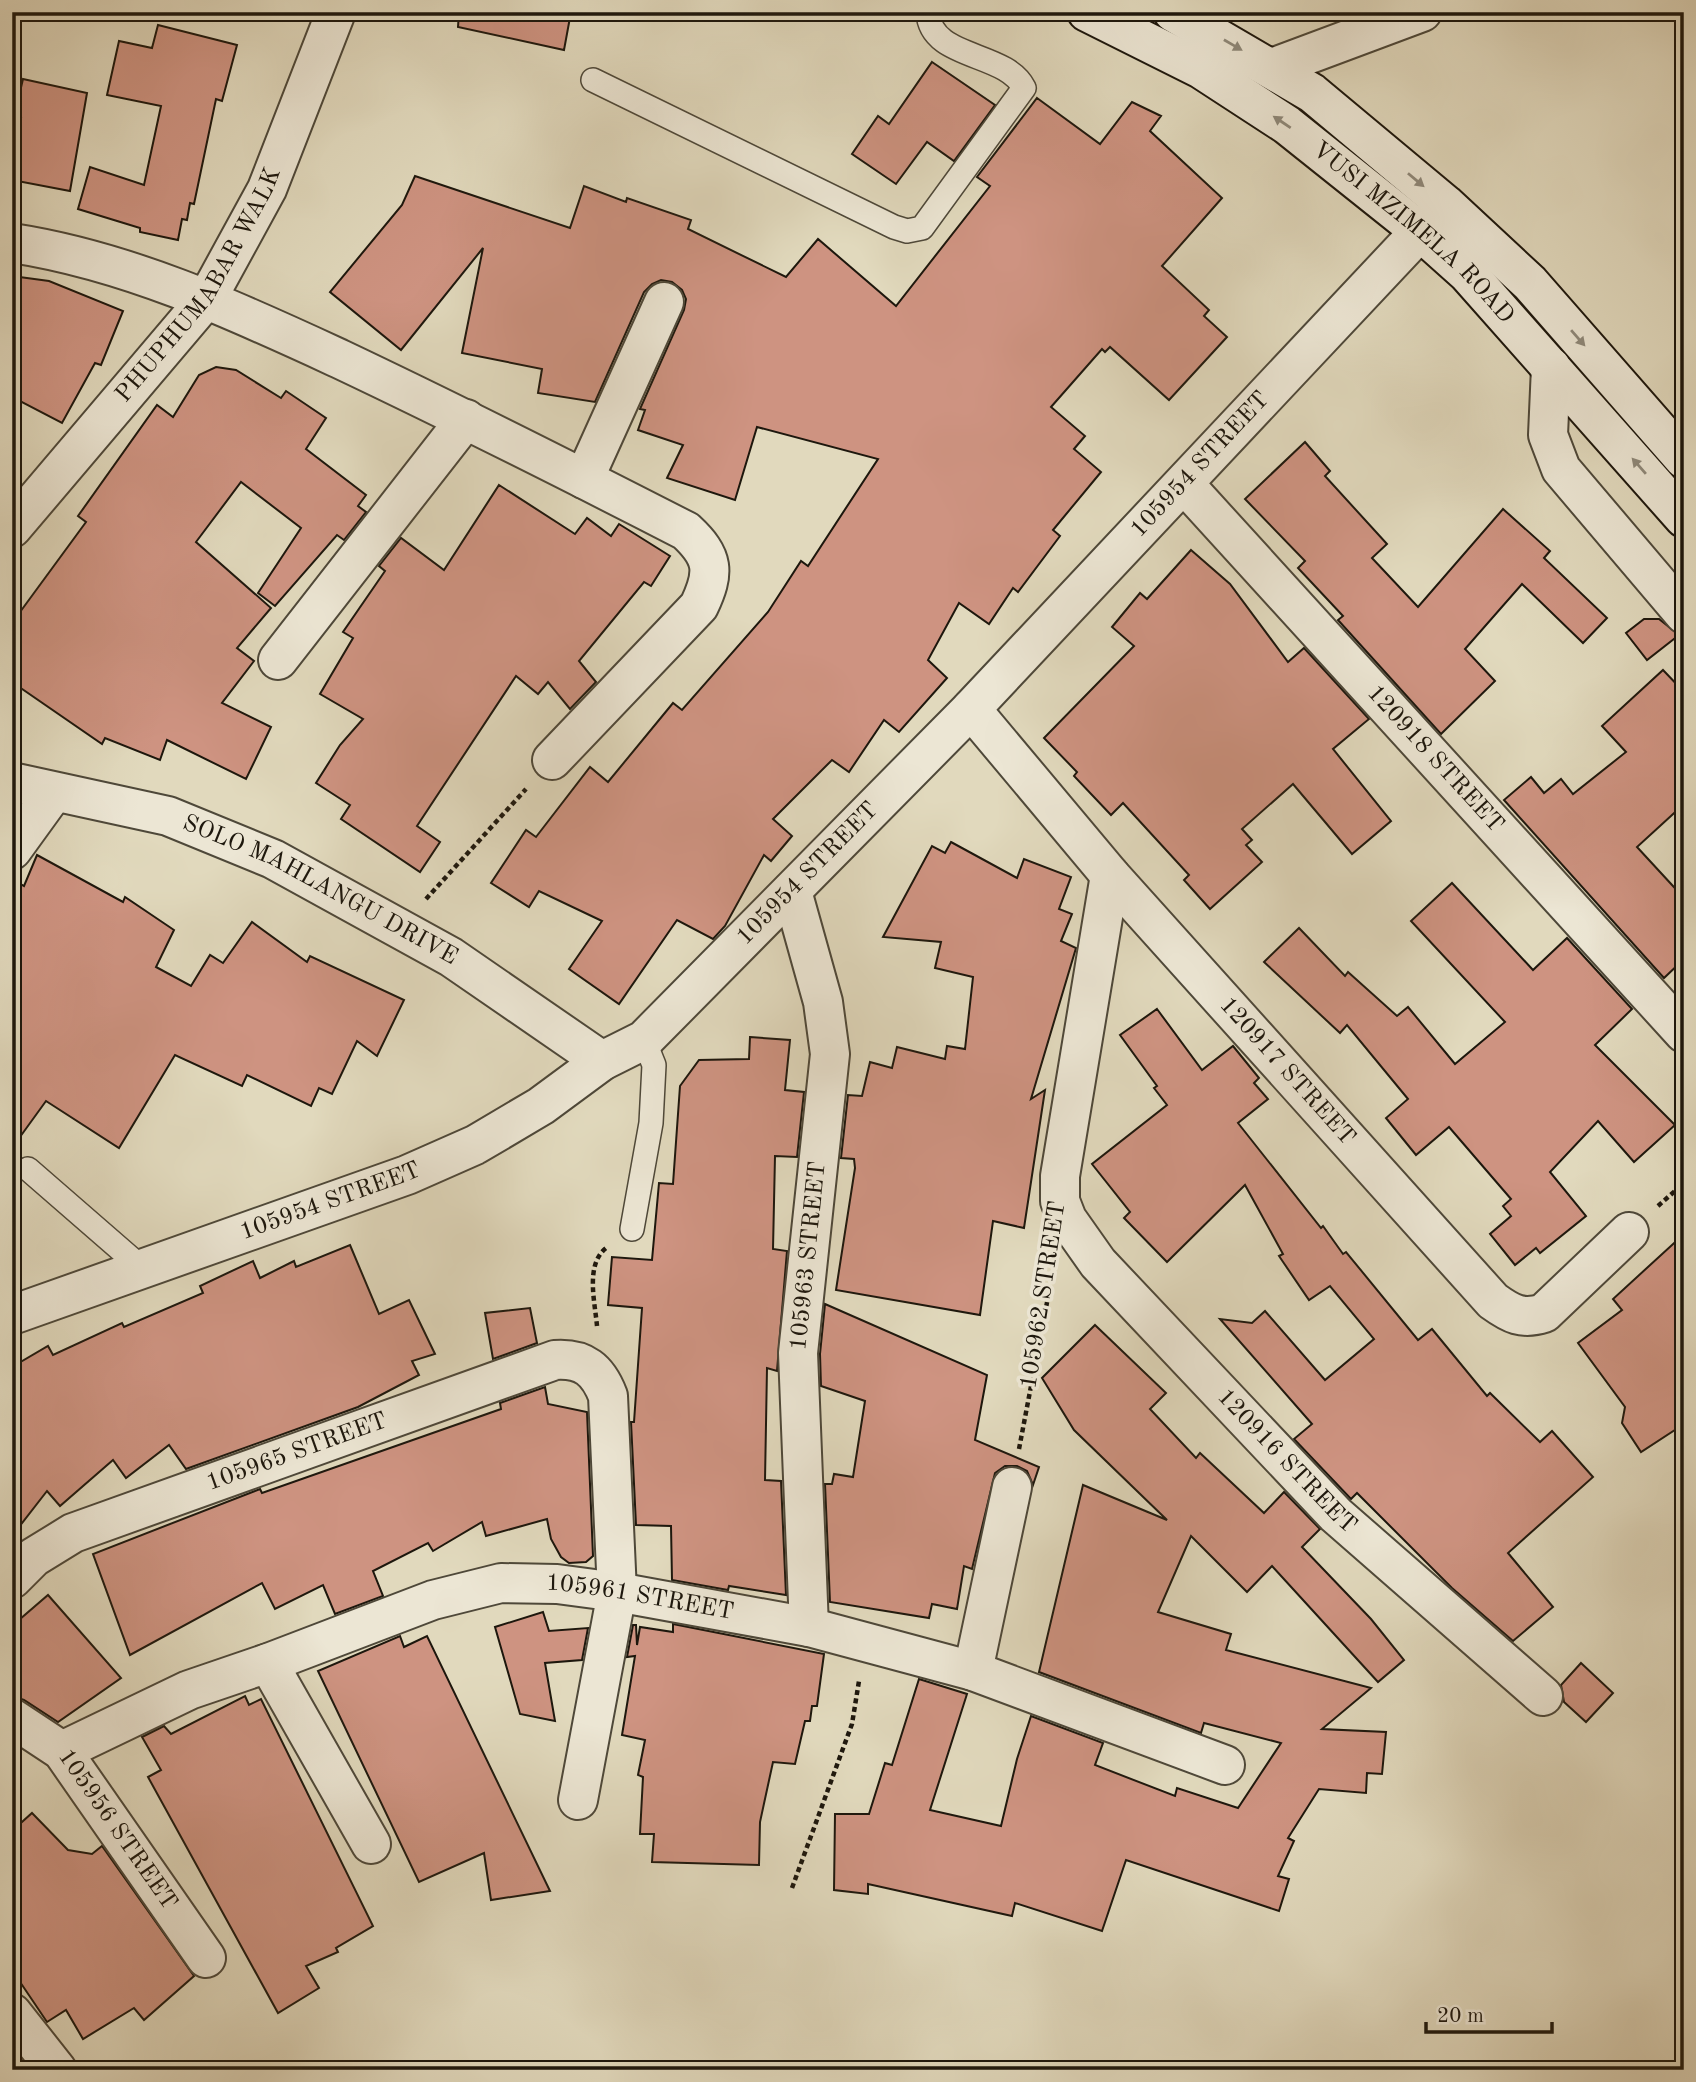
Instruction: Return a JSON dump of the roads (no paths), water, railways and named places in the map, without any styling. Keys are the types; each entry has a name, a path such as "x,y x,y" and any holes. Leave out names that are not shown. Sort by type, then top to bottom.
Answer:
{"street":[{"name":"PHUPHUMABAR WALK","path":"12,528 208,297 267,189 335,12"},
{"name":"VUSI MZIMELA ROAD","path":"1087,12 1200,69 1530,283 1684,458"},
{"name":"VUSI MZIMELA ROAD","path":"1173,12 1312,93 1433,218 1467,273 1684,518"},
{"path":"1272,68 1422,12"},
{"name":"105954 STREET","path":"12,1315 407,1175 475,1145 541,1106 602,1061 644,1040 971,709 1185,485 1433,218"},
{"path":"12,243 47,248 99,262 208,297 466,419 685,531 701,545 710,565 708,586 699,606 552,760"},
{"path":"584,479 664,302"},
{"path":"1551,367 1548,435 1561,469 1684,614"},
{"path":"278,660 466,419"},
{"name":"120918 STREET","path":"1185,485 1684,1033"},
{"name":"120917 STREET","path":"971,709 1110,875 1493,1301 1512,1315 1529,1318 1544,1313 1629,1232"},
{"name":"SOLO MAHLANGU DRIVE","path":"12,782 179,821 273,859 451,957 602,1061"},
{"path":"12,850 54,792"},
{"name":"105962 STREET","path":"1060,1201 1063,1150 1110,875"},
{"name":"105963 STREET","path":"792,891 824,1002 830,1054 798,1353 809,1627"},
{"name":"120916 STREET","path":"1060,1201 1077,1237 1098,1263 1291,1471 1336,1516 1543,1696"},
{"name":"105965 STREET","path":"12,1579 34,1557 73,1533 447,1397 555,1360 568,1359 597,1373 608,1396 614,1478 617,1592"},
{"path":"973,1671 1012,1486"},
{"name":"105961 STREET","path":"62,1751 189,1690 433,1600 472,1588 501,1583 557,1584 617,1592 809,1627 973,1671 1225,1765"},
{"path":"578,1800 617,1592"},
{"path":"268,1663 371,1844"},
{"name":"105956 STREET","path":"12,1718 62,1751 206,1958"},
{"path":"12,2013 57,2070"}],"lane":[{"path":"593,80 894,227 907,231 922,229 1024,88 1020,79 939,38 928,24 928,12"},
{"path":"632,1229 651,1123 654,1065 644,1040"},
{"path":"28,1168 143,1269"}]}
